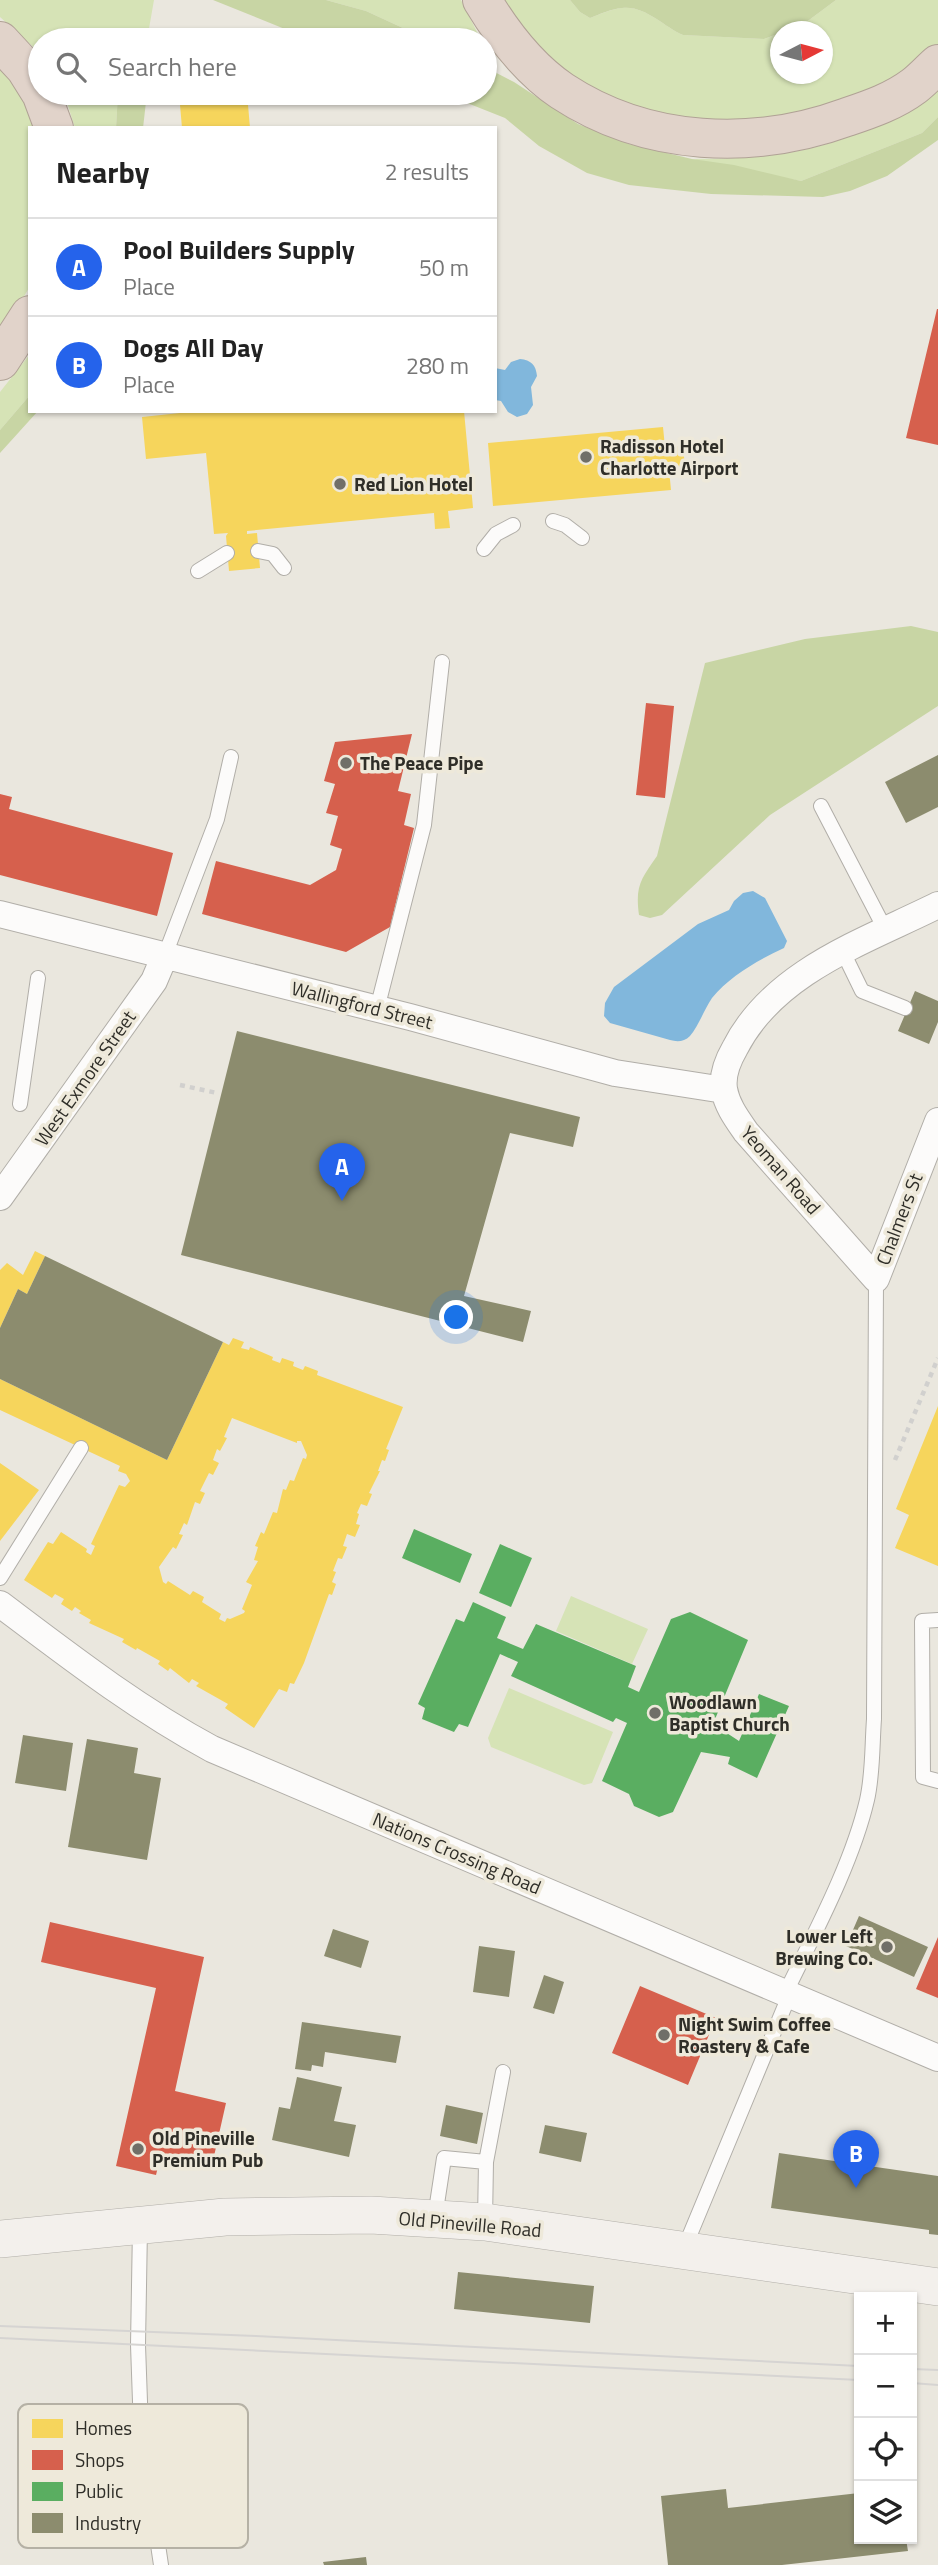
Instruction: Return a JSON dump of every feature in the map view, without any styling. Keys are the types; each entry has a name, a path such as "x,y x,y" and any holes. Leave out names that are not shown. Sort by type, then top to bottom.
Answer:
{"highway":[{"path":"482,0 500,30 527,62 560,90 594,110 637,127 682,136 725,140 760,138 816,128 883,104 914,86 938,64"},
{"path":"0,41 28,72"},
{"path":"46,105 53,126"},
{"path":"0,361 28,317"}],"street":[{"path":"724,1090 728,1062 739,1039 762,1009 781,991 814,967 938,905"},
{"name":"Wallingford Street","path":"0,914 377,1009 615,1073 724,1090"},
{"name":"West Exmore Street","path":"0,1197 154,981 165,956"},
{"name":"Yeoman Road","path":"724,1090 730,1109 746,1132 876,1279"},
{"name":"Chalmers St","path":"876,1279 931,1157 938,1121"},
{"name":"Nations Crossing Road","path":"0,1604 104,1683 163,1722 212,1749 938,2057"},
{"name":"Old Pineville Road","path":"0,2239 225,2217 371,2215 435,2218 485,2222 684,2249 938,2287"}],"lane":[{"path":"553,521 582,538"},
{"path":"484,549 496,534 513,525"},
{"path":"258,551 273,554 284,568"},
{"path":"198,571 227,553"},
{"path":"377,1009 424,825 442,663"},
{"path":"165,956 217,819 231,757"},
{"path":"821,806 886,931"},
{"path":"843,952 862,991 905,1008"},
{"path":"20,1104 38,978"},
{"path":"684,2249 787,1995 847,1860 867,1798 871,1773 874,1705 876,1279"},
{"path":"0,1578 81,1448"},
{"path":"938,1620 922,1621 923,1777 938,1781"},
{"path":"485,2222 486,2162 503,2072"},
{"path":"435,2218 444,2158 486,2162"},
{"path":"140,2226 140,2404"}],"path":[{"path":"180,1085 217,1093"},
{"path":"891,1470 938,1358"}],"green space":[{"path":"0,0 154,0 149,28 28,28 28,42 0,17"},
{"path":"213,0 326,0 366,11 403,28 282,28"},
{"path":"326,0 461,0 475,28 403,28 366,11"},
{"path":"501,0 570,0 580,12 590,18 614,9 630,8 646,13 683,35 764,39 770,37 770,84 833,84 833,21 808,21 836,0 938,0 938,44 923,59 880,88 821,110 733,123 652,115 582,83 543,53"},
{"path":"570,0 836,0 808,21 770,21 770,37 764,39 683,35 646,13 630,8 614,9 590,18 580,12"},
{"path":"0,59 41,126 28,126 28,289 0,338"},
{"path":"497,73 578,124 629,144 801,181 922,133 938,117 938,140 887,176 850,191 823,197 711,194 629,185 587,173 539,146 505,118 472,105 497,105"},
{"path":"938,90 938,117 922,133 801,181 692,159 765,156 819,146 862,130"},
{"path":"68,105 117,105 116,126 74,126"},
{"path":"117,105 146,105 143,126 116,126"},
{"path":"28,357 28,397 0,430 0,392"},
{"path":"28,397 28,413 36,413 0,453 0,430"},
{"path":"911,626 938,632 938,706 770,815 662,915 650,918 639,915 639,890 643,877 657,856 705,663 805,639"},
{"path":"571,1596 648,1629 632,1664 556,1631"},
{"path":"509,1688 613,1732 592,1783 584,1785 491,1747 488,1738"}],"water":[{"path":"520,359 527,361 532,364 537,376 531,387 533,405 527,414 517,417 497,400 497,368 505,370 511,362"},
{"path":"753,891 765,898 787,941 784,948 745,969 719,990 690,1036 673,1041 610,1023 604,1016 605,1003 614,987 698,924 729,910 743,893"}],"building: Homes":[{"path":"180,105 248,105 250,126 182,126"},
{"name":"Red Lion Hotel","path":"180,413 464,413 473,508 448,511 450,528 435,529 434,513 247,531 247,534 257,533 260,568 229,571 228,533 214,534 206,453 146,459 142,417"},
{"name":"Radisson Hotel Charlotte Airport","path":"663,427 665,447 683,446 685,467 669,469 671,490 493,506 488,443"},
{"path":"35,1251 45,1256 27,1294 18,1289 0,1328 0,1270 7,1263 23,1275"},
{"path":"233,1338 244,1342 241,1348 249,1350 250,1347 280,1363 282,1358 294,1362 293,1366 303,1370 305,1366 318,1371 317,1375 403,1407 386,1449 389,1450 385,1461 382,1460 380,1471 369,1493 372,1494 367,1506 361,1504 357,1513 356,1524 360,1525 355,1537 347,1534 343,1546 347,1547 342,1559 338,1558 333,1571 336,1572 332,1582 336,1584 332,1595 329,1594 304,1663 294,1684 290,1683 287,1692 279,1689 254,1728 225,1708 228,1704 196,1686 199,1683 192,1679 189,1683 170,1668 168,1671 158,1664 160,1661 122,1642 124,1639 89,1623 91,1620 79,1613 81,1611 75,1607 72,1611 61,1604 64,1599 55,1594 52,1598 24,1580 48,1542 53,1544 61,1532 87,1549 86,1552 91,1555 95,1546 91,1544 119,1485 125,1487 130,1481 126,1474 118,1471 120,1466 0,1410 0,1379 167,1460 223,1342 229,1345","holes":["232,1418 297,1443 301,1441 306,1459 303,1458 294,1481 290,1480 286,1490 283,1489 277,1513 273,1512 264,1534 261,1532 255,1546 258,1547 254,1560 258,1561 246,1582 252,1585 242,1609 244,1613 227,1618 225,1622 219,1619 221,1614 202,1602 204,1597 193,1591 190,1595 168,1581 166,1584 163,1582 159,1567 173,1547 176,1549 183,1535 179,1534 184,1523 187,1525 195,1502 200,1504 205,1493 200,1491 209,1473 213,1475 219,1463 213,1460 217,1449 220,1451 227,1438 224,1437"]},
{"path":"938,1406 938,1566 895,1548 909,1515 896,1509"},
{"path":"0,1463 39,1490 0,1541"}],"building: Shops":[{"path":"938,309 938,445 906,438"},
{"path":"646,703 674,706 665,798 636,795"},
{"path":"412,734 398,791 411,794 404,825 414,828 390,927 346,952 202,914 216,861 310,885 336,870 342,849 330,845 338,816 326,813 335,784 324,781 335,742"},
{"path":"0,794 12,797 9,809 173,853 157,916 0,875"},
{"path":"50,1922 204,1957 175,2091 226,2103 212,2165 161,2154 156,2175 116,2166 156,1988 41,1962"},
{"path":"938,1937 938,1998 916,1989"},
{"name":"Night Swim Coffee Roastery & Cafe","path":"640,1986 716,2018 688,2085 612,2053"}],"building: Public":[{"path":"414,1529 472,1554 460,1583 402,1558"},
{"path":"500,1544 532,1558 511,1607 479,1593"},
{"name":"Woodlawn Baptist Church","path":"473,1602 506,1617 497,1638 523,1649 536,1624 636,1666 628,1687 639,1692 671,1619 690,1612 748,1640 713,1724 739,1741 759,1694 789,1706 757,1778 728,1764 730,1757 701,1752 673,1812 659,1817 634,1806 629,1794 602,1781 627,1723 616,1718 613,1722 511,1676 518,1662 500,1654 468,1727 459,1724 454,1732 422,1719 425,1708 418,1704 456,1619 464,1622"}],"building: Industry":[{"path":"938,755 938,807 906,823 885,782"},
{"path":"915,991 938,1001 938,1022 929,1044 898,1031"},
{"path":"237,1031 580,1117 573,1147 510,1133 464,1296 531,1311 523,1342 181,1255"},
{"path":"45,1256 223,1342 167,1460 0,1379 0,1328 18,1289 27,1294"},
{"path":"23,1735 73,1743 66,1791 15,1783"},
{"path":"87,1739 138,1748 134,1773 161,1778 147,1860 68,1847"},
{"name":"Lower Left Brewing Co.","path":"859,1916 928,1947 914,1977 846,1946"},
{"path":"333,1929 369,1941 361,1968 324,1956"},
{"path":"479,1946 515,1951 509,1997 473,1992"},
{"path":"544,1975 564,1982 554,2014 533,2008"},
{"path":"302,2022 401,2036 396,2063 325,2052 323,2067 312,2065 311,2071 295,2069"},
{"path":"297,2077 342,2087 334,2121 356,2125 349,2157 272,2140 279,2107 290,2109"},
{"path":"446,2105 483,2113 477,2144 440,2136"},
{"path":"545,2125 587,2133 581,2162 539,2153"},
{"path":"779,2153 938,2176 938,2235 929,2234 929,2230 771,2208"},
{"path":"458,2272 594,2286 590,2323 454,2309"},
{"path":"726,2489 728,2508 854,2494 854,2544 907,2544 908,2551 782,2565 668,2565 661,2496"},
{"path":"366,2557 367,2565 324,2565 323,2562"}],"tram line":[{"path":"0,2326 854,2366"},
{"path":"0,2338 854,2380"},
{"path":"917,2369 938,2370"},
{"path":"917,2383 938,2385"}],"place":[{"name":"Radisson Hotel Charlotte Airport","path":"586,457"},
{"name":"Red Lion Hotel","path":"340,484"},
{"name":"The Peace Pipe","path":"346,763"},
{"name":"Pool Builders Supply","path":"342,1201"},
{"name":"Woodlawn Baptist Church","path":"655,1713"},
{"name":"Lower Left Brewing Co.","path":"887,1947"},
{"name":"Night Swim Coffee Roastery & Cafe","path":"664,2035"},
{"name":"Old Pineville Premium Pub","path":"138,2149"},
{"name":"Dogs All Day","path":"856,2188"}]}
